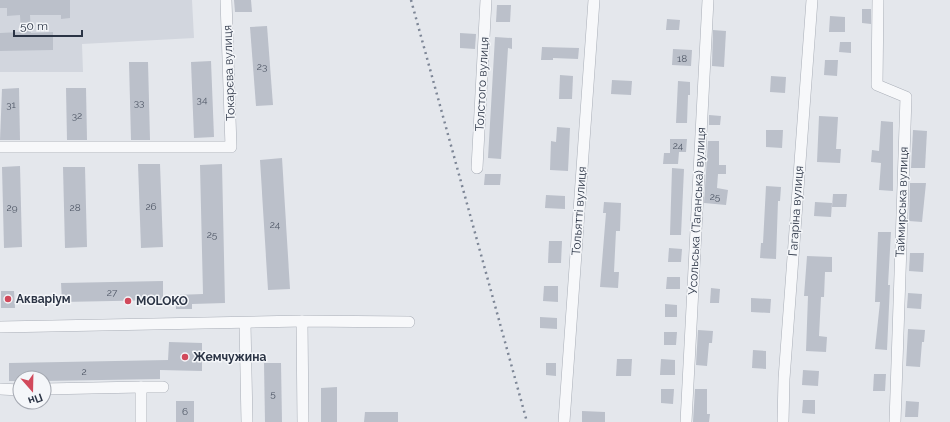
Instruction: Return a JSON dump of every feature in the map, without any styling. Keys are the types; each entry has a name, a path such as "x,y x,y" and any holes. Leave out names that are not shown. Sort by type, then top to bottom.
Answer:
{"street":[{"name":"Токарєва вулиця","path":"0,147 231,147 226,0"},
{"name":"Толстого вулиця","path":"477,168 486,0"},
{"name":"Тольятті вулиця","path":"564,422 594,0"},
{"name":"Усольська (Таганська) вулиця","path":"686,422 708,0"},
{"name":"Гагаріна вулиця","path":"783,422 784,379 812,0"},
{"name":"Таймирська вулиця","path":"878,0 877,85 906,97 895,422"},
{"path":"302,321 303,422"},
{"path":"0,327 302,321 409,322"},
{"path":"245,322 247,422"},
{"path":"141,387 141,422"},
{"path":"52,390 163,387"},
{"path":"0,389 12,390"}],"shaded area":[{"path":"0,0 192,0 194,38 82,44 83,72 0,72"}],"building":[{"path":"0,0 70,0 70,18 61,19 61,15 30,15 31,33 53,32 53,50 0,51 0,33 21,32 20,15 7,16 7,8 0,8"},
{"path":"234,0 251,0 252,12 235,12"},
{"path":"497,5 511,5 510,22 496,22"},
{"path":"862,9 871,9 871,24 862,23"},
{"path":"830,16 845,17 845,32 829,32"},
{"path":"667,19 680,20 679,30 666,30"},
{"path":"267,26 273,105 256,106 250,27"},
{"path":"713,30 726,31 724,67 712,66"},
{"path":"460,33 476,34 475,49 460,48"},
{"path":"495,37 512,38 512,49 508,48 501,159 488,158"},
{"path":"840,42 851,42 851,53 839,52"},
{"path":"542,47 579,48 578,59 553,58 553,60 541,60"},
{"path":"673,49 692,50 691,66 672,65"},
{"path":"825,60 838,60 837,76 824,75"},
{"path":"211,61 214,137 194,138 191,62"},
{"path":"129,62 148,62 150,140 131,140"},
{"path":"560,75 573,76 572,99 559,99"},
{"path":"771,76 786,77 785,93 770,92"},
{"path":"612,80 632,81 631,95 611,94"},
{"path":"678,81 690,82 687,123 676,123"},
{"path":"19,88 20,140 0,140 2,89"},
{"path":"66,88 86,88 87,140 67,140"},
{"path":"709,115 721,116 720,125 709,125"},
{"path":"819,116 838,117 836,149 841,149 840,163 817,162"},
{"path":"881,121 893,122 893,191 879,190 881,163 871,162 872,150 879,151"},
{"path":"557,127 570,128 568,171 550,170 551,141 556,142"},
{"path":"766,130 783,130 782,148 766,147"},
{"path":"913,130 927,131 925,168 911,168"},
{"path":"670,139 687,139 686,152 679,152 678,164 663,164 664,153 670,153"},
{"path":"708,141 719,141 719,165 726,165 726,174 718,174 717,188 728,190 726,205 704,203"},
{"path":"282,158 290,289 268,290 260,160"},
{"path":"138,164 160,164 163,247 141,248"},
{"path":"222,164 225,303 192,304 192,309 176,309 176,295 203,294 200,165"},
{"path":"20,166 22,247 4,248 2,167"},
{"path":"63,167 85,167 87,247 65,248"},
{"path":"672,168 684,169 681,235 670,235"},
{"path":"485,174 501,174 500,185 484,185"},
{"path":"910,183 926,183 922,222 909,221"},
{"path":"766,186 781,187 780,201 778,201 776,259 760,258 761,243 763,243"},
{"path":"833,194 847,194 846,207 832,207"},
{"path":"546,195 565,196 565,209 545,208"},
{"path":"604,202 621,203 620,231 616,231 614,272 619,272 618,288 600,287 606,213 603,213"},
{"path":"815,202 832,203 831,217 814,216"},
{"path":"878,232 891,232 888,285 890,285 887,350 875,349 880,302 875,302"},
{"path":"549,241 562,241 561,263 548,263"},
{"path":"669,248 682,249 681,262 668,262"},
{"path":"910,253 924,253 923,272 909,271"},
{"path":"807,256 832,257 832,272 825,272 824,297 821,297 819,336 827,337 826,352 806,351 808,296 804,296"},
{"path":"667,277 680,277 680,289 666,289"},
{"path":"163,281 163,300 62,302 61,283"},
{"path":"544,286 558,286 558,302 543,301"},
{"path":"711,288 720,289 719,303 710,303"},
{"name":"Акваріум","path":"1,291 14,291 15,308 1,308"},
{"path":"908,293 922,294 921,309 907,308"},
{"path":"751,298 771,299 770,313 751,312"},
{"path":"665,304 677,305 677,317 665,317"},
{"path":"540,317 557,318 557,329 540,328"},
{"path":"908,329 925,330 924,342 922,342 920,367 906,366"},
{"path":"698,330 713,331 712,343 709,343 707,366 696,365"},
{"path":"664,332 677,332 676,345 664,345"},
{"path":"169,342 202,343 202,371 160,370 160,379 52,381 52,370 12,370 12,381 9,381 9,363 168,360"},
{"path":"753,350 766,351 766,369 752,368"},
{"path":"617,359 632,359 631,376 616,376"},
{"path":"661,359 675,360 675,375 660,375"},
{"path":"264,363 281,363 282,422 265,422"},
{"path":"546,363 556,363 556,376 546,375"},
{"path":"803,370 819,371 818,386 802,385"},
{"path":"874,374 886,374 885,391 873,391"},
{"path":"337,387 337,422 321,422 321,388"},
{"path":"661,389 674,389 673,404 661,403"},
{"path":"695,389 707,389 707,414 710,414 709,422 693,422"},
{"path":"803,400 815,400 815,414 802,413"},
{"path":"176,401 194,401 194,422 176,422"},
{"path":"906,401 919,402 918,417 905,417"},
{"path":"582,411 605,412 605,422 582,422"},
{"path":"365,412 398,412 398,422 364,422"}],"railway":[{"path":"411,0 527,422"}],"place":[{"name":"Акваріум","path":"8,299"},
{"name":"MOLOKO","path":"128,301"},
{"name":"Жемчужина","path":"185,357"}]}
